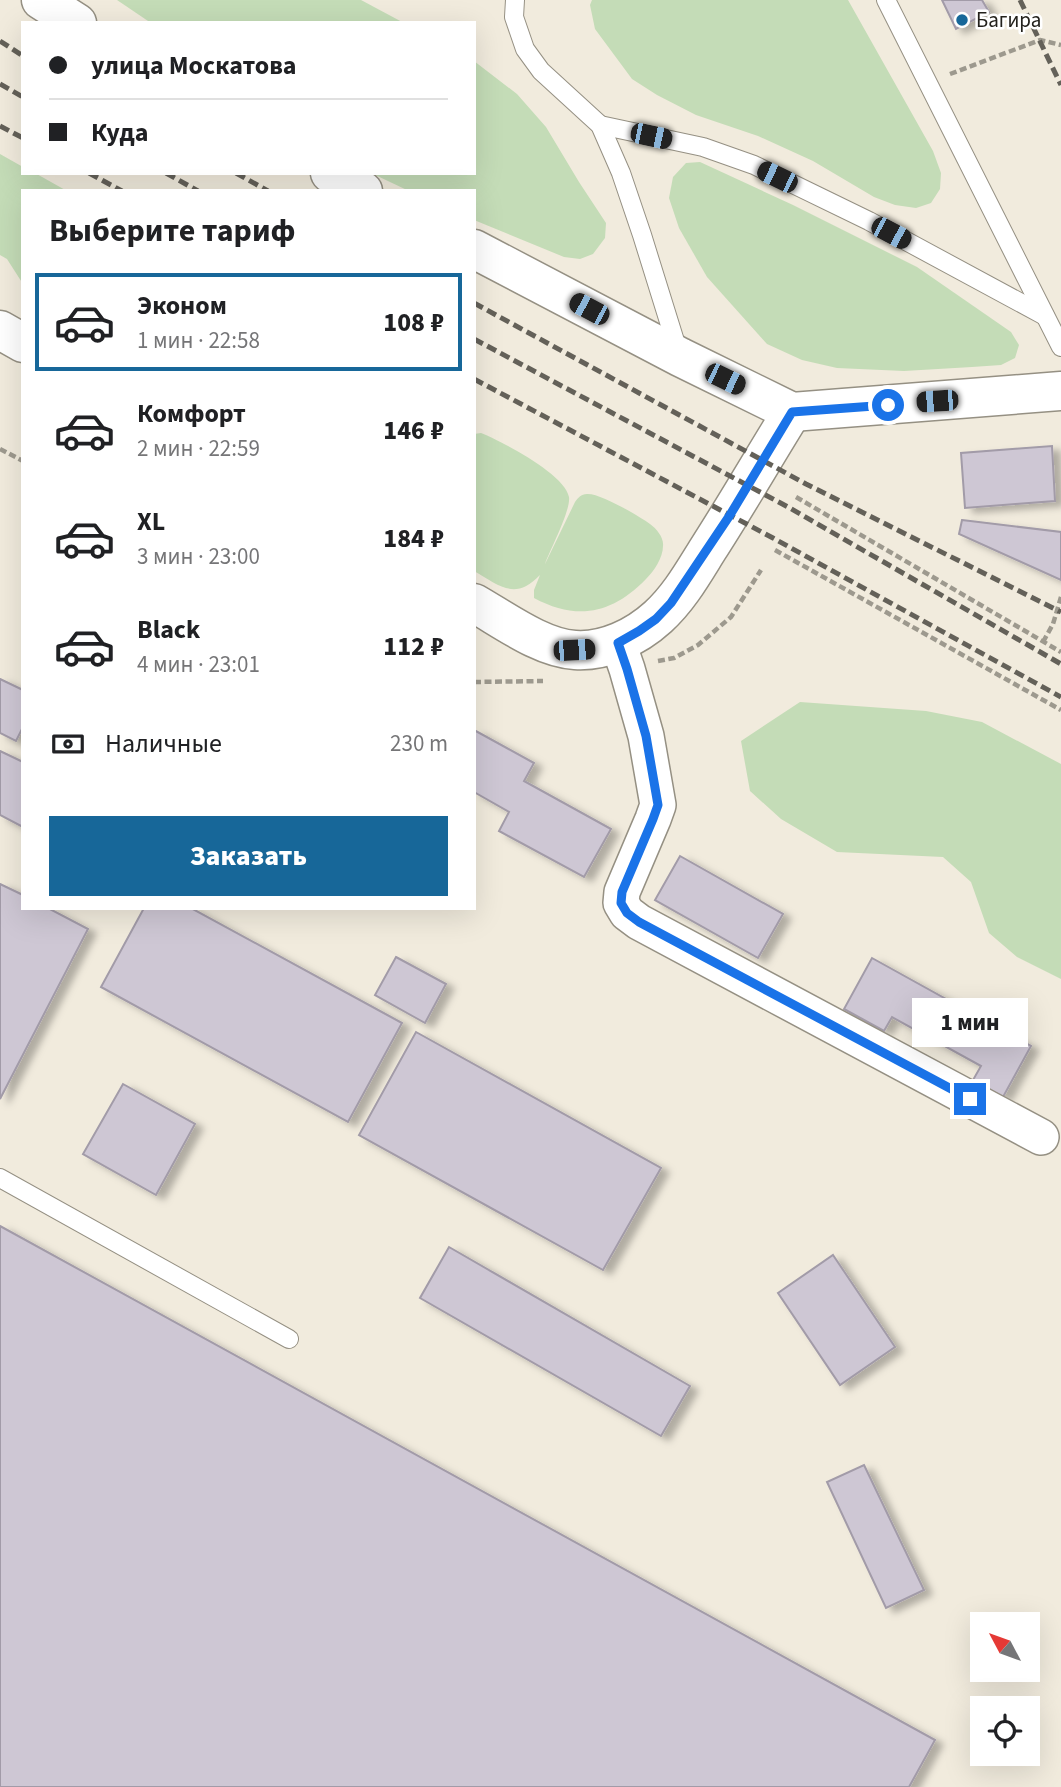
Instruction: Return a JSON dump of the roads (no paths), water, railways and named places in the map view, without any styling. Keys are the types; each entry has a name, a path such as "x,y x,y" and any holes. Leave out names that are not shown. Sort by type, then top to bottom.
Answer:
{"main road":[{"path":"41,0 75,21"},
{"path":"334,175 359,189"},
{"path":"476,250 680,358 792,412 1061,391"},
{"path":"0,330 21,342"},
{"path":"476,604 534,638 552,646 574,650 618,643 648,625 671,603 730,515 792,412"}],"street":[{"path":"618,643 646,736 658,805 622,892 621,903 627,913 639,922 1041,1137"}],"lane":[{"path":"515,0 514,17 526,49 541,71 600,125 638,222 680,358"},
{"path":"886,0 1061,347"},
{"path":"600,125 703,147 754,165 869,221 1045,316"},
{"path":"0,1178 289,1339"}],"railway":[{"path":"1020,0 1061,85"},
{"path":"0,41 21,55"},
{"path":"0,84 21,96"},
{"path":"0,126 21,137"},
{"path":"93,175 118,189"},
{"path":"170,175 194,189"},
{"path":"240,175 264,189"},
{"path":"476,304 806,484 1061,612"},
{"path":"476,340 788,507 1061,664"},
{"path":"476,380 773,538 1061,697"}],"place":[{"name":"Багира","path":"962,20"}]}
